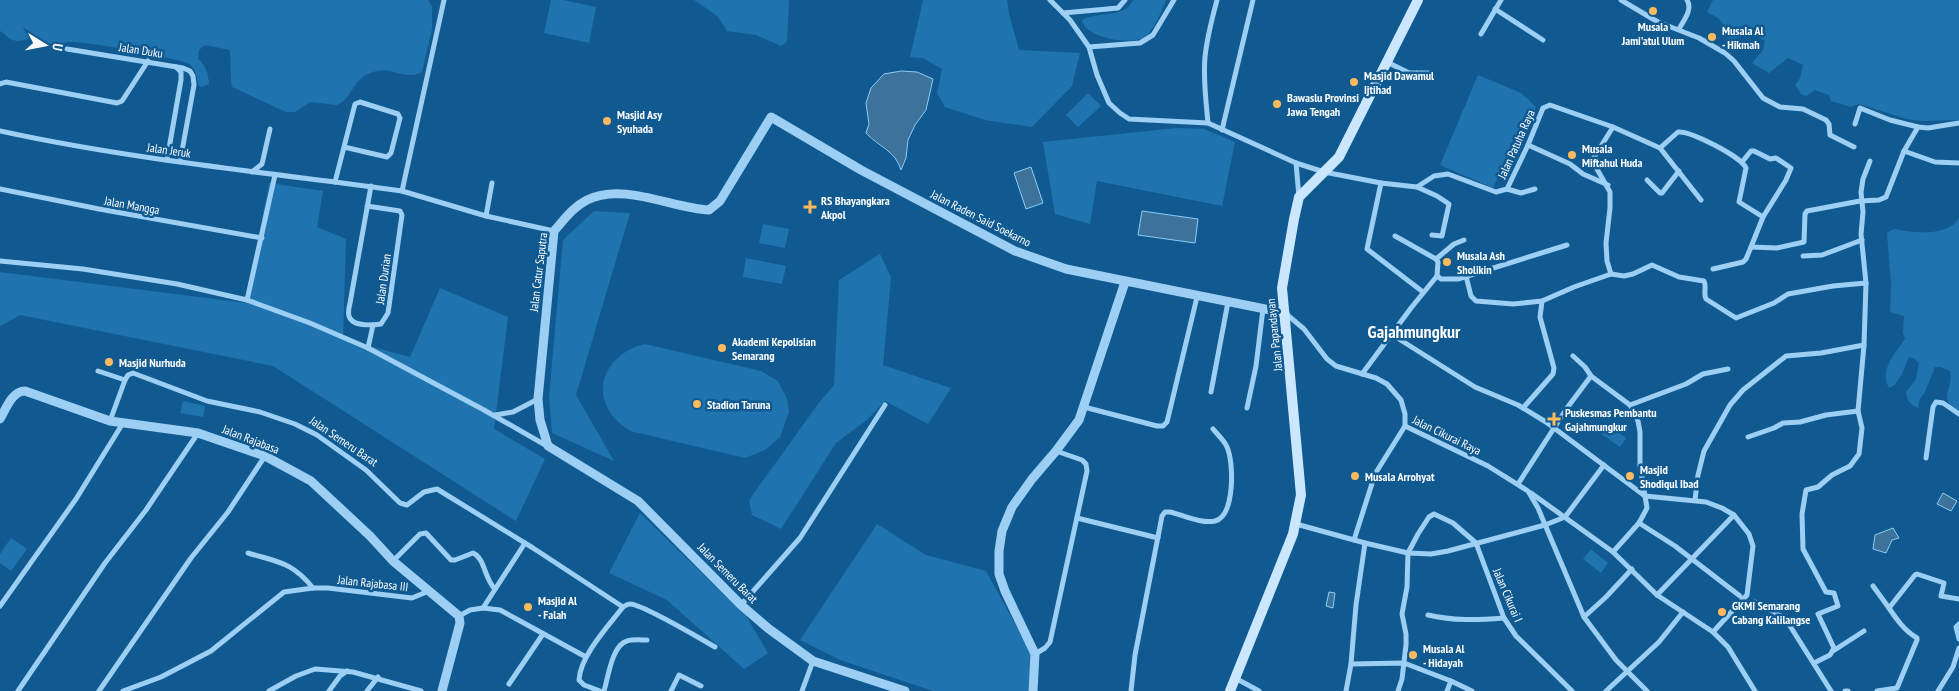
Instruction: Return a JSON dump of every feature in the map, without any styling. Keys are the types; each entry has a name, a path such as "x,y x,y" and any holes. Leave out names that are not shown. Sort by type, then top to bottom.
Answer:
{"main road":[{"path":"1300,197 1339,157 1418,0"},
{"name":"Jalan Papandayan","path":"1230,691 1296,524 1302,495 1282,288 1300,197"}],"street":[{"path":"402,191 444,0"},
{"path":"1050,0 1063,13 1089,46 1096,75 1109,103 1120,113 1133,120 1208,122 1296,163 1324,172 1381,183 1417,187 1449,204 1442,236 1432,235"},
{"path":"1063,13 1118,8 1125,0"},
{"path":"1089,46 1140,43 1153,35 1174,0"},
{"path":"1208,122 1204,79 1205,58 1208,35 1217,0"},
{"path":"1222,130 1253,0"},
{"path":"1481,34 1501,0"},
{"path":"1621,0 1658,22 1680,29 1730,56 1763,98 1780,107 1803,109 1826,120 1829,124 1830,135 1854,148"},
{"path":"1680,29 1689,10 1690,4 1687,0"},
{"path":"1495,9 1543,40"},
{"name":"Jalan Duku","path":"67,49 173,66 181,72 167,160"},
{"path":"0,84 6,82 118,103 122,101 148,61"},
{"path":"1386,62 1409,73 1429,73"},
{"path":"173,66 190,72 193,76 194,85 180,162"},
{"path":"335,182 344,147 354,109 357,102 394,112 400,116 391,153 387,158 344,147"},
{"name":"Jalan Patuha Raya","path":"1417,187 1439,174 1448,174 1496,192 1507,189 1545,106 1550,105 1613,127 1660,148"},
{"path":"1855,124 1859,110 1862,108 1890,120 1918,127 1928,128 1959,123"},
{"name":"Jalan Catur Saputra","path":"548,446 540,420 538,399 554,231 565,217 578,206 596,196 607,194 635,195 709,210 720,201 771,117"},
{"name":"Jalan Raden Said Soekarno","path":"771,117 861,170 1015,251 1058,268 1285,313"},
{"path":"1611,274 1607,261 1606,243 1611,198 1608,186 1593,162 1593,158 1607,140 1613,127"},
{"path":"1751,247 1778,248 1803,243 1805,241 1806,211 1860,201 1879,200 1886,197 1904,151 1918,127"},
{"path":"252,172 262,164 270,130"},
{"name":"Jalan Jeruk","path":"0,131 48,141 180,162 402,191 486,216 554,231"},
{"path":"1701,200 1660,148 1678,132 1688,132 1704,139 1742,162 1746,168 1739,202 1763,217"},
{"path":"1528,145 1570,164 1583,174 1608,186"},
{"path":"1713,269 1743,262 1746,259 1763,217 1786,180 1791,168 1776,158 1770,159 1754,151 1751,151 1742,162"},
{"path":"1904,151 1935,162 1959,163"},
{"path":"1834,651 1818,614 1838,606 1834,593 1826,592 1804,549 1802,514 1806,490 1818,487 1832,475 1850,466 1859,454 1862,428 1858,411 1864,345 1866,283 1862,240 1863,212 1860,201 1861,185 1870,161"},
{"path":"1296,163 1300,197"},
{"path":"1647,180 1662,193 1679,171"},
{"path":"247,300 275,175"},
{"path":"486,216 492,183"},
{"path":"1381,183 1367,249 1423,292"},
{"path":"368,348 373,325 355,323 348,315 371,186"},
{"name":"Jalan Mangga","path":"0,189 99,210 262,238"},
{"path":"1507,189 1521,193 1536,189"},
{"name":"Jalan Durian","path":"367,206 395,209 400,211 402,215 388,313 381,324 373,325"},
{"path":"1362,374 1437,276 1438,262 1436,259 1395,236"},
{"path":"1436,259 1454,244 1464,240"},
{"path":"1802,256 1822,255 1862,240"},
{"path":"1437,276 1450,279 1466,276 1567,245"},
{"path":"0,262 83,269 177,284 247,300 310,323 368,348 548,446"},
{"path":"1466,276 1472,296 1476,301 1514,304 1542,301 1611,274 1624,276 1652,265 1679,278 1704,281 1706,299 1736,318 1774,303 1788,294 1833,286 1866,283"},
{"path":"1033,691 1035,654 1005,591 999,574 999,551 1002,531 1012,507 1079,420 1125,282"},
{"path":"1084,407 1163,426 1167,422 1197,297"},
{"path":"1523,408 1553,374 1554,368 1540,318 1542,301"},
{"path":"1211,392 1228,302"},
{"path":"1247,408 1256,366 1263,309"},
{"name":"Jalan Cikurai Raya","path":"1285,313 1304,328 1327,359 1336,366 1387,384 1401,400 1405,414 1405,426 1488,466 1518,484 1613,552 1658,595 1714,632 1728,647 1755,691"},
{"path":"1391,334 1475,387 1523,408 1554,428 1645,496 1695,500 1715,505 1734,515 1749,534 1753,546 1747,595 1714,632"},
{"path":"1695,500 1698,475 1704,451 1730,405 1743,390 1786,356 1864,345"},
{"path":"1573,356 1585,367 1591,376 1630,405 1635,414 1640,432 1640,465 1646,508 1639,523 1613,552"},
{"path":"1630,405 1686,384 1703,374 1728,369"},
{"path":"98,372 125,380 110,421"},
{"name":"Jalan Semeru Barat","path":"125,380 128,375 133,373 207,401 260,412 295,424 317,435 366,470 400,503 407,505 424,492 437,490 525,542"},
{"path":"1518,484 1554,428 1591,376"},
{"name":"Jalan Rajabasa","path":"0,419 14,395 25,390 110,421 198,434 265,456 311,481 393,560 459,616"},
{"path":"494,415 513,412 538,399"},
{"path":"1926,458 1933,407 1936,402 1943,403 1959,414"},
{"path":"741,604 800,538 885,406"},
{"path":"1748,437 1783,423 1800,422 1826,415 1858,411"},
{"path":"0,606 76,499 123,424"},
{"path":"1354,540 1375,474 1405,426"},
{"path":"1131,691 1135,655 1162,516 1165,512 1208,521 1220,519 1224,515 1230,498 1232,465 1227,446 1213,429"},
{"path":"18,691 198,434"},
{"name":"Jalan Semeru Barat","path":"548,446 638,501 741,604 769,629 813,661 905,691"},
{"path":"1035,654 1045,648 1050,642 1087,470 1086,464 1082,460 1056,451"},
{"path":"98,691 191,558 228,512 265,456"},
{"path":"1296,524 1408,553 1431,554 1545,525 1565,517 1604,465"},
{"name":"Jalan Cikurai Raya","path":"1528,491 1538,508 1584,617 1596,636 1647,691"},
{"path":"1398,691 1404,663 1406,634 1402,614 1407,587 1408,553 1418,534 1429,517 1434,514 1453,523 1476,543"},
{"path":"1658,595 1734,515"},
{"path":"1077,518 1158,538"},
{"path":"1639,523 1676,546 1740,596"},
{"path":"393,560 420,534 426,533 451,560 473,553 477,554 487,581 494,589"},
{"path":"483,608 525,542 623,607"},
{"path":"1346,691 1351,664 1365,543"},
{"name":"Jalan Cikurai I","path":"1476,543 1504,618 1516,636 1572,691"},
{"path":"248,553 292,567 313,588"},
{"path":"1584,617 1632,569"},
{"path":"1889,608 1917,574 1944,583 1941,596 1959,599"},
{"path":"1873,586 1898,621 1910,634 1918,639 1897,688 1880,691"},
{"name":"Jalan Rajabasa III","path":"123,691 161,677 211,650 284,592 313,588 412,598 429,592"},
{"path":"1755,602 1785,618 1831,691"},
{"path":"600,691 584,685 579,680 586,657 623,607 631,604 642,608 715,647"},
{"path":"442,691 460,623 459,616 470,610 483,608 500,610 586,657"},
{"path":"1606,691 1659,642 1683,612"},
{"path":"1428,615 1463,620 1504,618"},
{"path":"1959,624 1956,627 1959,639"},
{"path":"1814,663 1830,655 1864,631"},
{"path":"509,684 543,634"},
{"path":"604,691 614,656 620,646 625,641 647,640"},
{"path":"1938,691 1953,667 1959,648"},
{"path":"802,691 813,661"},
{"path":"1351,664 1404,663 1472,691"},
{"path":"269,691 296,676 315,669 348,671 378,677 422,691"},
{"path":"328,691 340,676 348,671"},
{"path":"671,691 679,675 700,686"},
{"path":"367,691 378,677"},
{"path":"1235,678 1259,691"},
{"path":"1447,691 1451,681"}],"shaded area":[{"path":"0,0 428,0 432,6 432,29 422,72 405,75 383,70 377,71 368,74 357,82 347,97 337,105 310,102 295,112 286,112 232,87 230,50 205,45 199,50 198,59 206,70 209,84 202,87 198,85 197,76 191,66 181,61 129,50 76,42 68,42 50,48 34,38 23,41 11,39 0,31"},
{"path":"551,0 563,0 596,7 589,43 544,33"},
{"path":"694,0 789,0 787,42 781,46 756,35 727,31 716,15"},
{"path":"923,0 1007,0 1019,50 1080,53 1072,86 1032,127 985,120 945,107 937,93 942,69 923,58 910,57"},
{"path":"1133,0 1166,0 1151,30 1138,40 1109,39 1100,36 1091,32 1082,20 1088,17 1124,10"},
{"path":"1713,0 1959,0 1959,120 1922,121 1907,119 1859,104 1851,107 1831,101 1829,95 1815,90 1806,96 1801,94 1795,85 1800,78 1803,65 1788,58 1769,73 1752,63 1763,50 1765,41 1750,32 1731,42 1723,34 1725,26 1718,18 1707,12"},
{"path":"901,71 917,72 933,79 926,110 915,125 908,140 906,158 901,170 891,153 866,133 869,124 866,103 871,88 884,74"},
{"path":"1478,75 1521,93 1536,107 1517,155 1509,152 1493,188 1440,165"},
{"path":"1088,93 1101,106 1078,127 1066,115"},
{"path":"1176,128 1204,129 1235,142 1222,206 1097,181 1090,224 1055,214 1043,142"},
{"path":"1031,167 1043,203 1026,209 1014,173"},
{"path":"269,183 323,191 317,227 346,239 343,339 410,357 440,288 508,317 494,429 545,459 516,521 273,366 20,315 0,326 0,272 246,303"},
{"path":"594,211 630,213 576,395 614,461 552,433 549,397 563,240"},
{"path":"1142,211 1198,219 1195,243 1138,235"},
{"path":"1959,218 1959,413 1948,402 1947,398 1951,378 1950,371 1941,367 1935,367 1925,392 1920,399 1918,408 1909,402 1906,392 1916,379 1919,363 1909,357 1899,380 1889,388 1886,375 1893,356 1905,339 1903,333 1904,316 1890,312 1891,284 1887,233 1894,229 1911,232 1939,231 1954,224"},
{"path":"763,224 789,229 785,248 759,243"},
{"path":"880,254 891,277 883,365 951,388 928,424 885,401 868,419 836,443 781,529 752,515 749,500 818,404 834,385 839,280"},
{"path":"746,258 786,266 782,284 743,277"},
{"name":"Stadion Taruna","path":"645,344 761,371 778,381 787,399 789,412 780,437 765,450 745,458 630,431 610,413 604,398 603,387 605,377 616,359 634,347"},
{"path":"183,401 205,406 203,417 180,413"},
{"path":"1607,424 1626,438 1620,447 1600,433"},
{"path":"1943,493 1957,501 1951,511 1937,504"},
{"path":"640,513 746,616 768,653 744,669 667,600 609,573"},
{"path":"877,524 926,555 986,571 1032,655 1028,691 933,691 840,660 800,640"},
{"path":"1893,528 1899,538 1892,540 1886,553 1873,549 1875,535"},
{"path":"11,538 27,549 11,571 0,563 0,554"},
{"path":"1591,549 1608,563 1601,573 1583,559"},
{"path":"1329,592 1335,593 1333,608 1326,606"}],"place":[{"name":"Musala Jami'atul Ulum","path":"1653,11"},
{"name":"Musala Al - Hikmah","path":"1712,37"},
{"name":"Masjid Dawamul Ijtihad","path":"1354,82"},
{"name":"Bawaslu Provinsi Jawa Tengah","path":"1277,104"},
{"name":"Masjid Asy Syuhada","path":"607,121"},
{"name":"Musala Miftahul Huda","path":"1572,155"},
{"name":"RS Bhayangkara Akpol","path":"810,207"},
{"name":"Musala Ash Sholikin","path":"1447,262"},
{"name":"Akademi Kepolisian Semarang","path":"722,348"},
{"name":"Masjid Nurhuda","path":"109,362"},
{"name":"Stadion Taruna","path":"697,404"},
{"name":"Puskesmas Pembantu Gajahmungkur","path":"1554,419"},
{"name":"Musala Arrohyat","path":"1355,476"},
{"name":"Masjid Shodiqul Ibad","path":"1630,476"},
{"name":"Masjid Al - Falah","path":"528,607"},
{"name":"GKMI Semarang Cabang Kalilangse","path":"1722,612"},
{"name":"Musala Al - Hidayah","path":"1413,655"}],"district":[{"name":"Gajahmungkur","path":"1414,331"}]}
